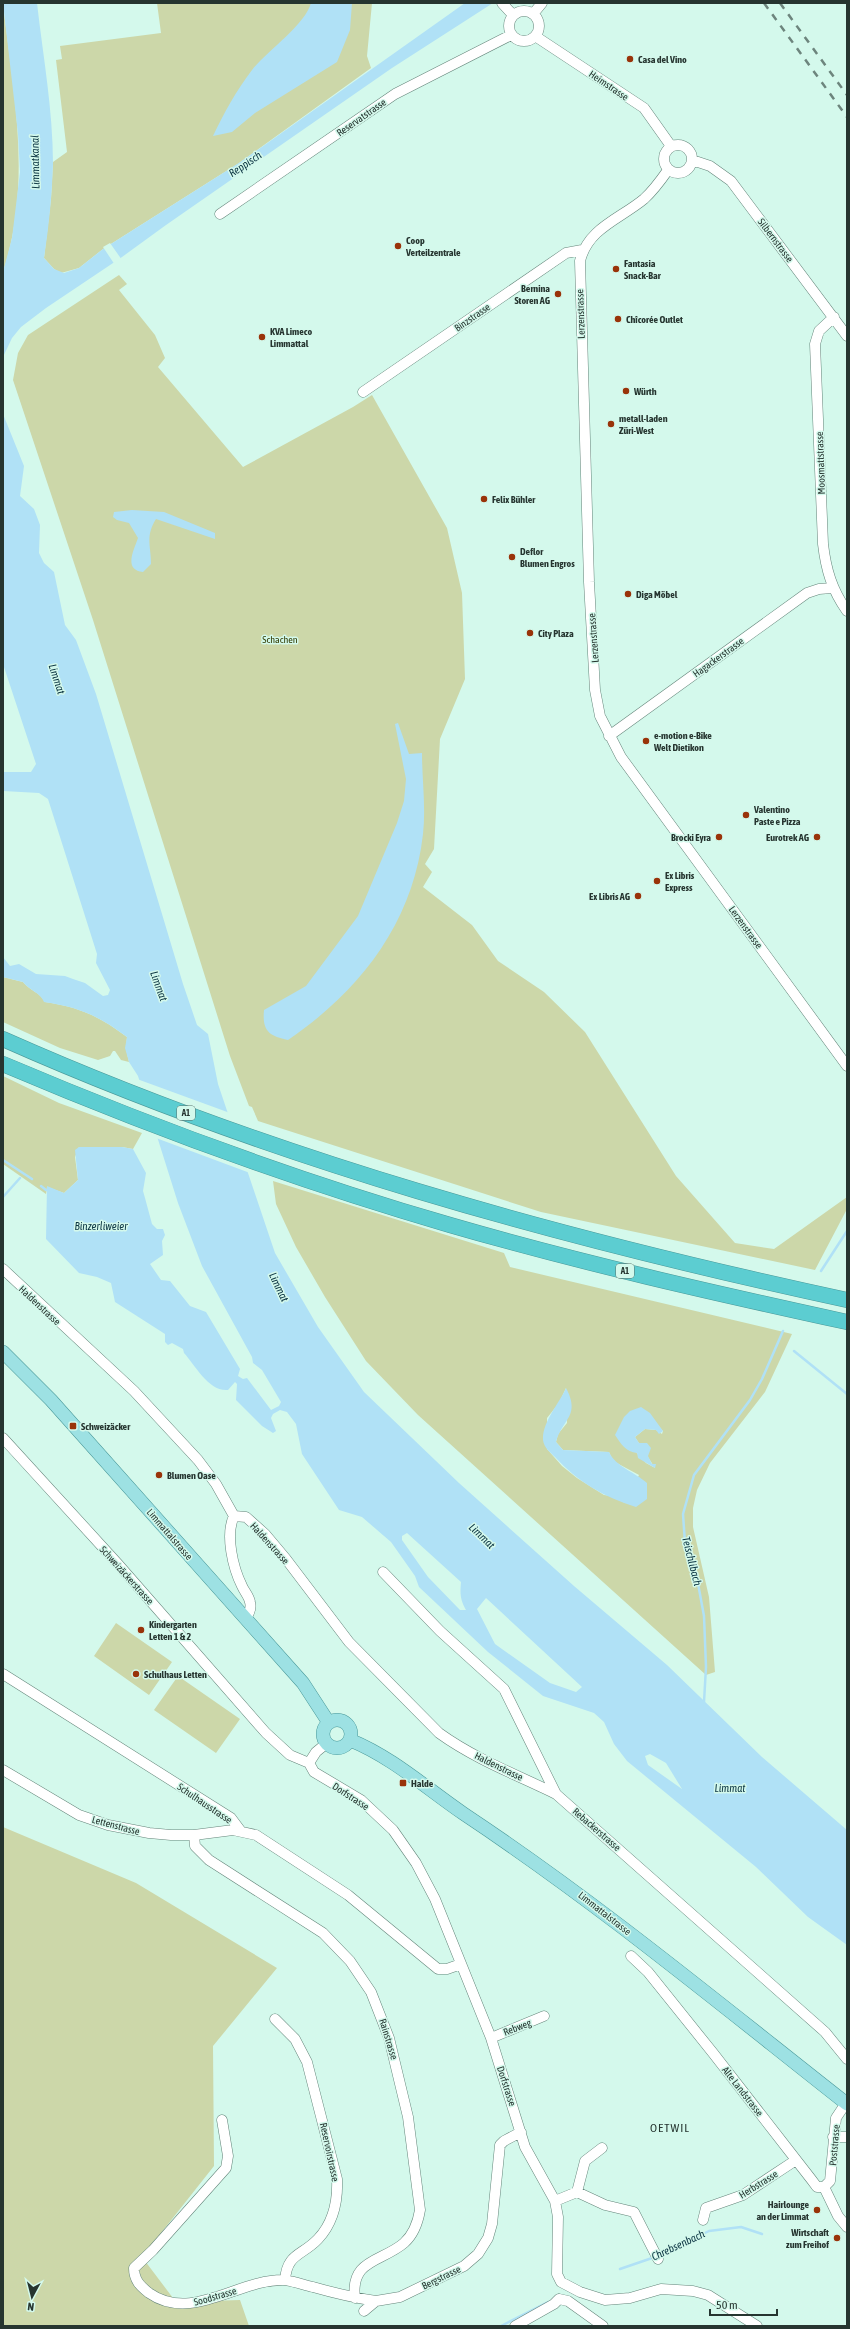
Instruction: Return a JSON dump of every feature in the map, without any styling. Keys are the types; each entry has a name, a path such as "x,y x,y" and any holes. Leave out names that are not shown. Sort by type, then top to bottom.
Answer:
{"highway":[{"name":"A1","path":"3,1039 88,1075 285,1149 458,1203 581,1236 847,1300"},
{"name":"A1","path":"3,1064 98,1104 295,1177 412,1214 544,1251 692,1287 847,1322"},
{"path":"712,1268 760,1271 847,1290"}],"main road":[{"name":"Limmattalstrasse","path":"3,1352 50,1400 304,1683 329,1723"},
{"path":"337,1720 346,1723 351,1731 350,1740 339,1748 327,1743 324,1730 329,1723 337,1720"},
{"name":"Limmattalstrasse","path":"350,1740 377,1752 391,1761 431,1791 531,1858 588,1900 846,2104"}],"street":[{"path":"533,14 542,3"},
{"path":"503,4 512,15"},
{"path":"523,10 533,14 539,27 535,36 526,41 515,39 511,35 508,25 512,15 523,10"},
{"name":"Reservatstrasse","path":"220,214 395,94 511,35"},
{"name":"Heimstrasse","path":"535,36 644,108 671,146"},
{"path":"681,145 686,147 692,155 692,160 691,165 683,172 678,174 668,170 663,161 664,156 671,146 681,145"},
{"name":"Silbernstrasse","path":"692,160 710,166 731,181 847,336"},
{"name":"Lerzenstrasse","path":"668,170 644,199 595,233 582,250 578,272 590,593 595,690 600,716 608,736 621,757 847,1066"},
{"name":"Binzstrasse","path":"363,392 566,253 582,250"},
{"name":"Moosmattstrasse","path":"834,317 819,331 815,344 823,544 826,567 832,588 847,611"},
{"name":"Hagackerstrasse","path":"608,736 807,593 819,589 832,588"},
{"name":"Haldenstrasse","path":"3,1270 134,1391 198,1460 216,1484 234,1516 246,1517 265,1534 349,1642 439,1733 485,1760 556,1794"},
{"name":"Schweizäckerstrasse","path":"3,1438 266,1733 281,1748 308,1763"},
{"path":"234,1516 230,1532 236,1572 251,1603 249,1614 245,1619"},
{"name":"Rebackerstrasse","path":"383,1572 440,1631 504,1689 556,1794 825,2032 847,2060"},
{"name":"Schulhausstrasse","path":"3,1674 230,1818 240,1830 256,1835 348,1895 438,1969 447,1969 461,1964"},
{"path":"308,1763 316,1752 327,1743"},
{"name":"Dorfstrasse","path":"308,1763 322,1777 361,1800 393,1830 416,1863 434,1899 491,2038 526,2147 555,2201 558,2216 557,2274 562,2282"},
{"name":"Lettenstrasse","path":"3,1770 79,1815 108,1825 149,1833 194,1835 240,1830"},
{"name":"Rainstrasse","path":"194,1835 196,1846 209,1860 323,1933 350,1961 363,1979 371,1992 385,2023 408,2117 420,2210 418,2223 405,2242 367,2264 357,2274 353,2285 355,2298"},
{"name":"Alte Landstrasse","path":"631,1956 648,1972 713,2052 817,2187 824,2187 838,2216 847,2227"},
{"name":"Rebweg","path":"491,2038 544,2016"},
{"name":"Reservoirstrasse","path":"275,2019 295,2040 307,2062 337,2179 337,2193 333,2216 318,2239 291,2259 288,2265 285,2280"},
{"name":"Poststrasse","path":"824,2187 830,2181 836,2118 846,2104"},
{"name":"Soodstrasse","path":"222,2120 228,2156 226,2168 153,2250 134,2268 135,2278 140,2286 152,2295 177,2304 201,2303 265,2282 285,2280 355,2298 376,2301"},
{"name":"Bergstrasse","path":"376,2301 400,2297 464,2266 478,2254 488,2238 492,2224 500,2145 504,2140 521,2132"},
{"path":"833,2137 847,2137"},
{"path":"577,2192 585,2161 602,2148"},
{"name":"Herbstrasse","path":"704,2220 706,2208 743,2195 796,2160"},
{"path":"555,2201 577,2192 605,2204 634,2212 657,2257"},
{"path":"515,2326 554,2304 559,2299 562,2282 580,2292 604,2300 630,2298 661,2289 693,2291 708,2295 757,2326"},
{"path":"559,2299 568,2301 603,2326"},
{"path":"364,2312 376,2301"}],"green space":[{"path":"157,3 372,3 367,56 371,68 239,163 103,249 79,268 61,273 54,269 44,258 51,199 53,162 67,152 56,60 62,59 60,46 161,33"},
{"path":"3,5 12,72 18,139 19,172 17,206 12,239 3,272"},
{"name":"Schachen","path":"119,275 127,284 119,290 155,335 165,358 158,367 243,467 353,407 372,395 447,528 462,593 465,679 440,739 434,849 425,864 432,872 423,887 472,925 498,961 544,992 585,1032 676,1176 735,1243 774,1249 847,1197 847,1209 815,1270 541,1212 258,1121 252,1107 249,1106 230,1056 93,620 13,380 18,353 28,335"},
{"path":"3,977 23,982 41,996 45,1002 79,1010 107,1023 127,1037 126,1049 129,1062 121,1060 115,1051 113,1051 110,1056 98,1060 60,1048 3,1022"},
{"path":"3,1076 59,1103 142,1133 133,1149 122,1147 79,1147 75,1157 78,1180 64,1193 47,1187 46,1194 3,1164"},
{"path":"273,1181 504,1253 510,1267 792,1334 765,1392 710,1463 697,1490 693,1508 693,1527 709,1597 715,1672 706,1675 418,1415 366,1361 325,1297 296,1247 276,1204","holes":["566,1388 567,1423 558,1434 556,1442 563,1450 609,1452 613,1461 639,1475 625,1503 612,1496 604,1495 577,1478 562,1466 547,1449 547,1418 559,1403","656,1423 663,1431 662,1434 656,1430 645,1429 635,1437 655,1468 646,1463 617,1432"]},
{"path":"116,1623 172,1662 149,1695 94,1656"},
{"path":"178,1676 240,1719 216,1753 154,1710"},
{"path":"3,1827 136,1883 277,1968 213,2046 214,2166 142,2257 176,2302 240,2300 249,2326 3,2326"}],"water":[{"path":"3,3 37,3 50,103 53,144 51,199 44,258 54,269 64,273 79,268 103,249 239,163 465,3 493,3 392,68 122,257 46,308 21,327 12,338 3,357 3,272 12,238 20,172 18,134"},
{"path":"311,3 352,3 350,30 337,62 255,113 232,132 213,136 231,102 252,70 294,29"},
{"name":"Limmat","path":"3,414 24,466 20,496 34,509 40,525 39,553 44,563 54,572 65,625 76,640 96,694 183,984 197,1025 208,1034 218,1084 275,1253 318,1327 364,1392 459,1483 574,1586 667,1665 762,1757 847,1830 847,1945 808,1917 756,1867 627,1761 614,1744 604,1722 594,1713 543,1696 488,1652 419,1587 415,1576 391,1542 362,1517 339,1510 302,1454 296,1424 287,1412 280,1410 273,1414 271,1418 276,1431 273,1433 262,1426 236,1400 237,1384 235,1382 228,1390 215,1387 203,1377 184,1353 183,1349 172,1343 168,1345 165,1342 165,1334 115,1302 111,1283 97,1277 79,1273 46,1239 47,1186 64,1193 78,1180 75,1150 79,1147 122,1147 133,1149 146,1173 143,1191 152,1224 157,1229 163,1229 165,1235 162,1241 163,1255 150,1264 161,1280 170,1281 190,1306 206,1312 240,1369 238,1376 243,1379 247,1378 271,1410 279,1406 281,1402 262,1370 253,1363 252,1357 202,1266 178,1203 138,1076 129,1062 125,1048 127,1037 98,1018 68,1007 44,1002 40,996 23,982 3,977 3,957 10,966 19,964 36,974 65,976 85,983 103,996 108,995 110,990 96,963 97,954 48,799 39,793 3,791 3,772 31,772 36,764 3,664","holes":["407,1533 461,1582 461,1596 466,1610 460,1610 428,1577 402,1540 402,1536","486,1598 582,1687 576,1692 550,1683 495,1644 477,1609","650,1754 666,1763 682,1789 648,1765 645,1756"]},
{"path":"132,510 164,512 215,533 215,539 156,519 149,541 151,564 143,572 137,570 133,568 132,559 138,538 129,523 117,520 113,517 114,512"},
{"path":"398,723 409,754 422,753 424,824 417,866 408,897 395,925 379,952 360,977 338,1000 314,1021 288,1040 276,1037 266,1028 264,1023 264,1010 306,986 358,916 397,823 404,801 406,779 395,724"},
{"path":"566,1388 572,1405 571,1411 556,1442 563,1450 609,1452 616,1462 647,1483 647,1499 636,1507 592,1488 573,1474 549,1452 543,1440 543,1433 548,1420"},
{"path":"641,1407 650,1413 663,1431 659,1434 656,1430 645,1429 635,1437 639,1443 647,1443 651,1448 648,1456 652,1464 656,1464 655,1468 638,1458 637,1453 627,1449 615,1435 624,1417 630,1411"}],"pier":[{"path":"110,243 122,260 115,265 103,247"},
{"path":"137,1079 230,1113 250,1173 156,1138"}],"waterway":[{"path":"3,1160 32,1179"},
{"path":"3,1197 20,1178"},
{"path":"41,1186 46,1190"},
{"name":"Teischlibach","path":"821,1271 847,1231"},
{"name":"Teischlibach","path":"704,1702 706,1667 704,1616 697,1578 685,1543 683,1514 694,1475 750,1400 762,1379 783,1331"},
{"path":"794,1351 847,1394"},
{"name":"Chrebsenbach","path":"660,2255 709,2231 741,2227 762,2234"},
{"name":"Chrebsenbach","path":"620,2269 655,2257"},
{"name":"Chrebsenbach","path":"501,2326 548,2302"}],"railway":[{"path":"764,3 847,117"},
{"path":"780,3 847,95"}],"place":[{"name":"Casa del Vino","path":"630,59"},
{"name":"Coop Verteilzentrale","path":"398,246"},
{"name":"Fantasia Snack-Bar","path":"616,269"},
{"name":"Bernina Storen AG","path":"558,294"},
{"name":"Chîcorée Outlet","path":"618,319"},
{"name":"KVA Limeco Limmattal","path":"262,337"},
{"name":"Würth","path":"626,391"},
{"name":"metall-laden Züri-West","path":"611,424"},
{"name":"Felix Bühler","path":"484,499"},
{"name":"Deflor Blumen Engros","path":"512,557"},
{"name":"Diga Möbel","path":"628,594"},
{"name":"City Plaza","path":"530,633"},
{"name":"e-motion e-Bike Welt Dietikon","path":"646,741"},
{"name":"Valentino Paste e Pizza","path":"746,815"},
{"name":"Brocki Eyra","path":"719,837"},
{"name":"Eurotrek AG","path":"817,837"},
{"name":"Ex Libris Express","path":"657,881"},
{"name":"Ex Libris AG","path":"638,896"},
{"name":"Schweizäcker","path":"73,1426"},
{"name":"Blumen Oase","path":"159,1475"},
{"name":"Kindergarten Letten 1 & 2","path":"141,1630"},
{"name":"Schulhaus Letten","path":"136,1674"},
{"name":"Halde","path":"403,1783"},
{"name":"Hairlounge an der Limmat","path":"817,2210"},
{"name":"Wirtschaft zum Freihof","path":"837,2238"}],"district":[{"name":"OETWIL","path":"670,2128"}],"water label":[{"name":"Limmatkanal","path":"35,162"},
{"name":"Reppisch","path":"245,164"},
{"name":"Binzerliweier","path":"101,1226"}]}
